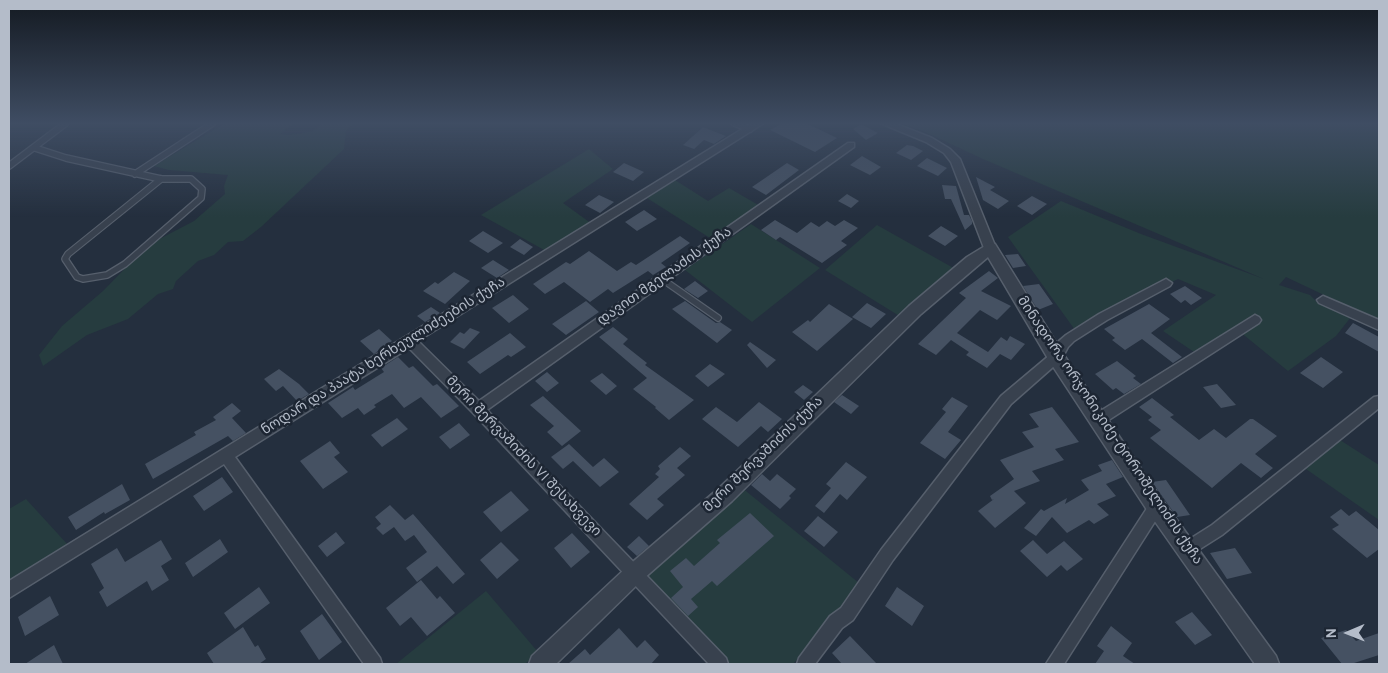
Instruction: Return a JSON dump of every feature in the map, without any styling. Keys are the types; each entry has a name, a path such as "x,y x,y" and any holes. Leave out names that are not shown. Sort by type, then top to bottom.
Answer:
{"street":[{"name":"ნოდარ და პაატა ხერხეულიძეების ქუჩა","path":"9,590 709,154"},
{"name":"დავით მგელაძის ქუჩა","path":"478,409 838,154"},
{"name":"მინადორა ორჯონიკიძე-ტოროშელიძის ქუჩა","path":"950,154 956,161 990,248 1056,357 1156,506 1268,664"},
{"name":"მერი შერვაშიძის ქუჩა","path":"540,664 635,573 725,495 915,310 990,248"},
{"path":"805,664 836,622 847,614 887,555 1006,400 1056,357 1063,344 1070,338 1103,317 1166,283"},
{"path":"1323,300 1379,325"},
{"path":"1098,419 1255,320"},
{"name":"მერი შერვაშიძის VI შესახვევი","path":"410,341 478,409 720,664"},
{"path":"1187,549 1217,530 1379,401"},
{"path":"226,456 374,664"},
{"path":"1054,664 1156,506"}],"lane":[{"path":"9,166 26,154"},
{"path":"55,154 161,179 191,179 202,189 201,198 125,264 107,275 93,279 77,277 65,259 68,254 161,179"},
{"path":"135,174 165,154"},
{"path":"662,279 718,318"}],"green space":[{"path":"173,154 338,154 261,227 243,241 228,242 214,255 198,261 176,281 173,289 158,294 128,319 87,335 43,366 39,355 62,326 103,291 148,245 194,221 225,194 224,186 228,175 169,170 154,166"},
{"path":"580,154 595,154 613,169 563,203 592,224 546,251 481,215"},
{"path":"973,154 1379,154 1379,321 1286,277 1279,285 1310,295 1316,301 1351,317 1336,336 1288,371 1234,327 1194,352 1163,331 1216,295 1178,279 1075,330 1008,237 1061,201 1141,234 1264,279"},
{"path":"675,180 708,201 729,188 760,206 710,238 647,198"},
{"path":"751,224 820,268 752,322 685,270"},
{"path":"877,225 957,270 901,317 825,270"},
{"path":"1340,440 1379,465 1379,520 1306,469"},
{"path":"741,487 859,583 828,626 793,664 730,664 644,572"},
{"path":"26,499 69,546 9,584 9,509"},
{"path":"486,591 538,652 525,664 396,664"}],"building":[{"path":"899,154 918,154 911,160"},
{"path":"862,156 881,167 870,175 850,165"},
{"path":"927,158 947,168 938,176 917,166"},
{"path":"624,163 644,172 633,181 613,172"},
{"path":"787,163 799,170 766,195 752,187"},
{"path":"976,177 995,187 990,190 1009,201 998,209 983,200"},
{"path":"942,185 956,186 964,215 969,215 972,221 972,224 965,230 951,199 945,199"},
{"path":"847,194 859,201 851,208 838,201"},
{"path":"599,195 614,202 600,213 585,205"},
{"path":"1032,196 1047,204 1032,215 1017,206"},
{"path":"644,210 657,219 637,231 625,222"},
{"path":"775,220 797,233 811,222 819,227 827,221 835,226 844,220 858,228 841,241 847,245 822,263 780,237 776,240 761,230"},
{"path":"941,226 958,236 945,246 928,236"},
{"path":"483,231 503,243 488,253 469,241"},
{"path":"680,236 690,243 661,263 666,267 653,275 648,271 613,293 608,289 590,302 564,282 545,294 533,284 566,262 570,264 589,251 617,271 631,262 636,265"},
{"path":"520,239 533,247 524,255 510,247"},
{"path":"1018,254 1026,266 1013,268 1005,255"},
{"path":"493,260 509,270 497,278 481,268"},
{"path":"989,271 998,278 981,291 1011,306 997,320 980,310 957,333 988,352 1001,337 1007,341 1010,336 1025,344 1011,360 1000,354 987,368 966,355 969,352 951,340 936,355 918,344 966,298 959,293"},
{"path":"454,272 470,281 445,304 423,291 435,282 438,284"},
{"path":"695,281 708,291 698,298 684,289"},
{"path":"1039,284 1053,304 1038,310 1023,286"},
{"path":"1185,286 1202,298 1191,305 1185,300 1181,303 1170,294"},
{"path":"513,295 529,309 509,323 492,308"},
{"path":"586,301 599,312 566,335 552,324"},
{"path":"685,301 716,323 720,322 732,330 717,343 672,309"},
{"path":"867,303 886,314 871,328 852,317"},
{"path":"829,304 853,319 817,351 792,332 808,320 810,322"},
{"path":"1149,304 1170,319 1151,333 1182,357 1173,363 1142,339 1125,350 1112,340 1115,338 1104,329"},
{"path":"431,307 440,313 425,322 417,316"},
{"path":"1353,323 1379,337 1379,352 1345,333"},
{"path":"613,327 628,339 623,344 647,363 645,365 694,400 669,420 633,389 647,378 599,337"},
{"path":"470,328 480,332 464,349 450,342 460,332 464,334"},
{"path":"379,329 392,341 374,354 360,341"},
{"path":"510,333 526,347 511,357 508,355 480,374 467,362"},
{"path":"750,342 776,360 767,368 747,345"},
{"path":"398,357 409,368 413,366 433,386 437,384 459,406 441,418 421,397 404,408 392,394 374,405 376,407 364,415 358,408 342,418 328,403 353,387 355,390 384,372 381,368"},
{"path":"1321,357 1343,372 1323,388 1300,373"},
{"path":"1117,361 1136,376 1133,378 1141,384 1124,394 1116,388 1113,390 1095,374"},
{"path":"710,364 725,374 708,387 695,376"},
{"path":"279,369 309,394 297,401 283,386 276,391 264,379"},
{"path":"547,372 559,383 547,392 535,381"},
{"path":"602,373 617,386 606,395 590,381"},
{"path":"1217,384 1236,405 1221,408 1203,387"},
{"path":"803,385 813,392 804,400 794,392"},
{"path":"842,395 859,406 851,414 834,402"},
{"path":"543,396 581,431 562,446 547,432 554,426 530,405"},
{"path":"952,397 968,406 948,432 961,440 945,459 920,443 946,412 942,409"},
{"path":"1152,398 1174,415 1170,417 1199,440 1214,429 1226,438 1250,419 1253,419 1277,436 1255,454 1273,468 1261,478 1241,463 1212,488 1150,438 1161,430 1148,420 1152,417 1139,407"},
{"path":"759,402 782,419 768,432 761,426 738,447 702,419 716,407 737,422"},
{"path":"232,403 241,411 232,418 246,433 233,441 228,436 153,479 145,464 196,435 194,432 216,420 213,417"},
{"path":"1052,407 1079,442 1055,449 1064,460 1032,471 1040,481 1014,491 1026,503 995,528 978,511 994,499 992,500 990,496 1014,479 1000,460 1034,447 1022,432 1039,427 1029,414"},
{"path":"397,418 408,429 382,447 371,435"},
{"path":"459,423 470,435 450,449 439,437"},
{"path":"330,441 340,453 334,457 348,472 323,489 300,461"},
{"path":"569,444 593,467 604,458 619,472 600,487 573,461 563,469 551,457"},
{"path":"680,447 691,456 677,468 685,475 657,499 664,505 647,520 629,504 659,477 655,474 660,469 658,466"},
{"path":"1112,460 1123,477 1106,484 1116,496 1097,504 1109,515 1094,524 1089,520 1067,533 1052,517 1036,536 1024,528 1041,509 1044,511 1067,498 1065,504 1089,490 1081,480 1102,471 1098,465"},
{"path":"846,462 867,477 847,500 840,494 824,513 815,506 831,488 826,484"},
{"path":"762,474 770,481 777,474 796,489 789,496 791,498 780,509 751,485"},
{"path":"222,477 233,492 204,511 193,496"},
{"path":"1166,480 1190,515 1177,517 1152,482"},
{"path":"122,484 130,500 105,514 104,512 76,530 68,517"},
{"path":"511,491 529,510 501,532 483,512"},
{"path":"390,505 405,520 413,514 465,574 453,584 437,566 417,582 406,568 427,552 414,535 405,541 394,527 383,535 376,528 381,524 375,517"},
{"path":"1341,509 1349,516 1356,511 1379,530 1379,549 1367,558 1332,529 1339,525 1330,517"},
{"path":"750,513 774,536 717,586 712,581 691,599 698,607 688,616 671,598 683,587 670,571 686,558 694,566 720,543 717,540"},
{"path":"818,516 838,532 824,547 804,531"},
{"path":"336,532 345,543 327,557 318,546"},
{"path":"572,533 590,552 571,568 554,548"},
{"path":"639,536 649,546 637,556 627,547"},
{"path":"220,539 228,552 193,577 185,563"},
{"path":"161,540 172,559 161,566 169,580 152,591 147,581 107,607 99,592 104,588 91,564 117,548 125,562"},
{"path":"1033,540 1047,554 1064,541 1083,559 1067,571 1061,565 1047,577 1020,551"},
{"path":"501,542 519,560 497,579 480,560"},
{"path":"1235,548 1252,573 1227,579 1210,553"},
{"path":"421,580 437,599 440,596 455,613 427,636 411,617 400,626 386,608"},
{"path":"259,587 270,603 235,629 224,613"},
{"path":"897,587 924,606 912,626 885,606"},
{"path":"50,596 59,615 25,636 18,617"},
{"path":"1192,612 1212,635 1195,645 1175,622"},
{"path":"322,614 342,642 319,660 300,631"},
{"path":"1111,626 1132,643 1123,656 1135,664 1095,664 1104,651 1097,646"},
{"path":"243,627 255,647 258,645 266,659 259,664 214,664 207,653"},
{"path":"619,628 637,648 645,640 659,655 651,664 568,664 585,649 590,655"},
{"path":"1346,630 1356,641 1379,633 1379,655 1351,664 1342,664 1321,638"},
{"path":"850,636 877,664 842,664 832,653"},
{"path":"54,645 63,664 25,664"}]}
